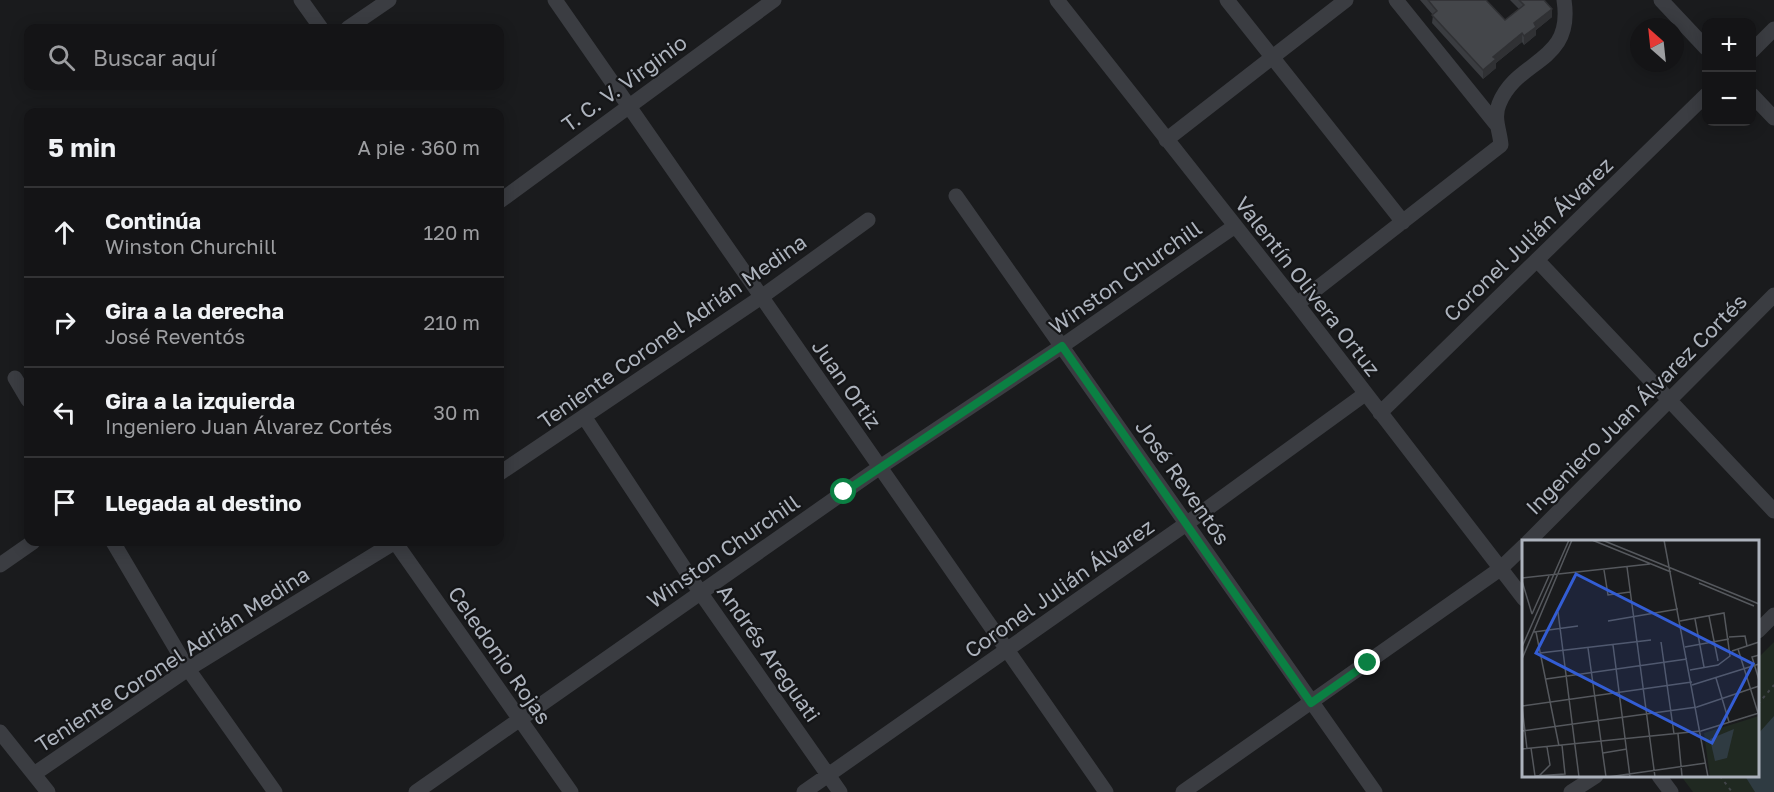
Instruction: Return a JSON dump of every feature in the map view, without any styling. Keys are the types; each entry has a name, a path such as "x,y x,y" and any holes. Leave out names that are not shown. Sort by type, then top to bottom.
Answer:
{"street":[{"path":"302,0 318,24"},
{"path":"354,24 389,0"},
{"name":"Juan Ortiz","path":"555,0 760,298 1106,792"},
{"name":"T. C. V. Virginio","path":"504,198 774,0"},
{"name":"Valentín Olivera Ortuz","path":"1057,0 1297,304 1522,596"},
{"path":"1227,0 1403,222"},
{"path":"1166,140 1346,0"},
{"path":"1396,0 1496,124"},
{"path":"1297,304 1501,145 1496,124 1498,105 1507,90 1555,46 1565,30 1564,0"},
{"path":"1660,0 1702,43"},
{"path":"1756,47 1774,29"},
{"path":"1756,99 1774,118"},
{"name":"Coronel Julián Álvarez","path":"1380,413 1702,100"},
{"name":"José Reventós","path":"957,196 1375,792"},
{"name":"Teniente Coronel Adrián Medina","path":"504,470 760,298 868,220"},
{"name":"Winston Churchill","path":"416,792 880,467 1062,346 1235,226"},
{"path":"1537,260 1774,511"},
{"name":"Ingeniero Juan Álvarez Cortés","path":"1530,540 1774,295"},
{"path":"15,378 24,393"},
{"name":"Coronel Julián Álvarez","path":"804,792 1007,651 1365,394"},
{"name":"Andrés Areguati","path":"585,418 700,592 840,792"},
{"path":"0,565 27,546"},
{"path":"115,546 188,669 275,792"},
{"name":"Teniente Coronel Adrián Medina","path":"34,774 188,669 388,546"},
{"name":"Celedonio Rojas","path":"398,546 571,792"},
{"name":"Ingeniero Juan Álvarez Cortés","path":"1183,792 1500,569 1522,548"},
{"path":"1759,630 1774,615"},
{"path":"0,732 48,792"},
{"path":"1571,792 1594,777"},
{"path":"1660,777 1671,792"}],"path":[{"path":"1759,703 1774,685"},
{"path":"1721,777 1732,792"}],"shaded area":[{"path":"1774,642 1774,792 1693,792 1682,777 1759,777 1759,657"},
{"path":"1774,716 1774,792 1755,792 1746,777 1759,777 1759,733"}],"building":[{"path":"1428,0 1486,0 1505,20 1524,5 1519,0 1544,0 1552,9 1534,23 1536,27 1524,36 1522,33 1493,57 1496,59 1483,70 1432,15 1437,11"}],"route":[{"path":"844,492 1062,346 1311,703 1368,663"}]}
